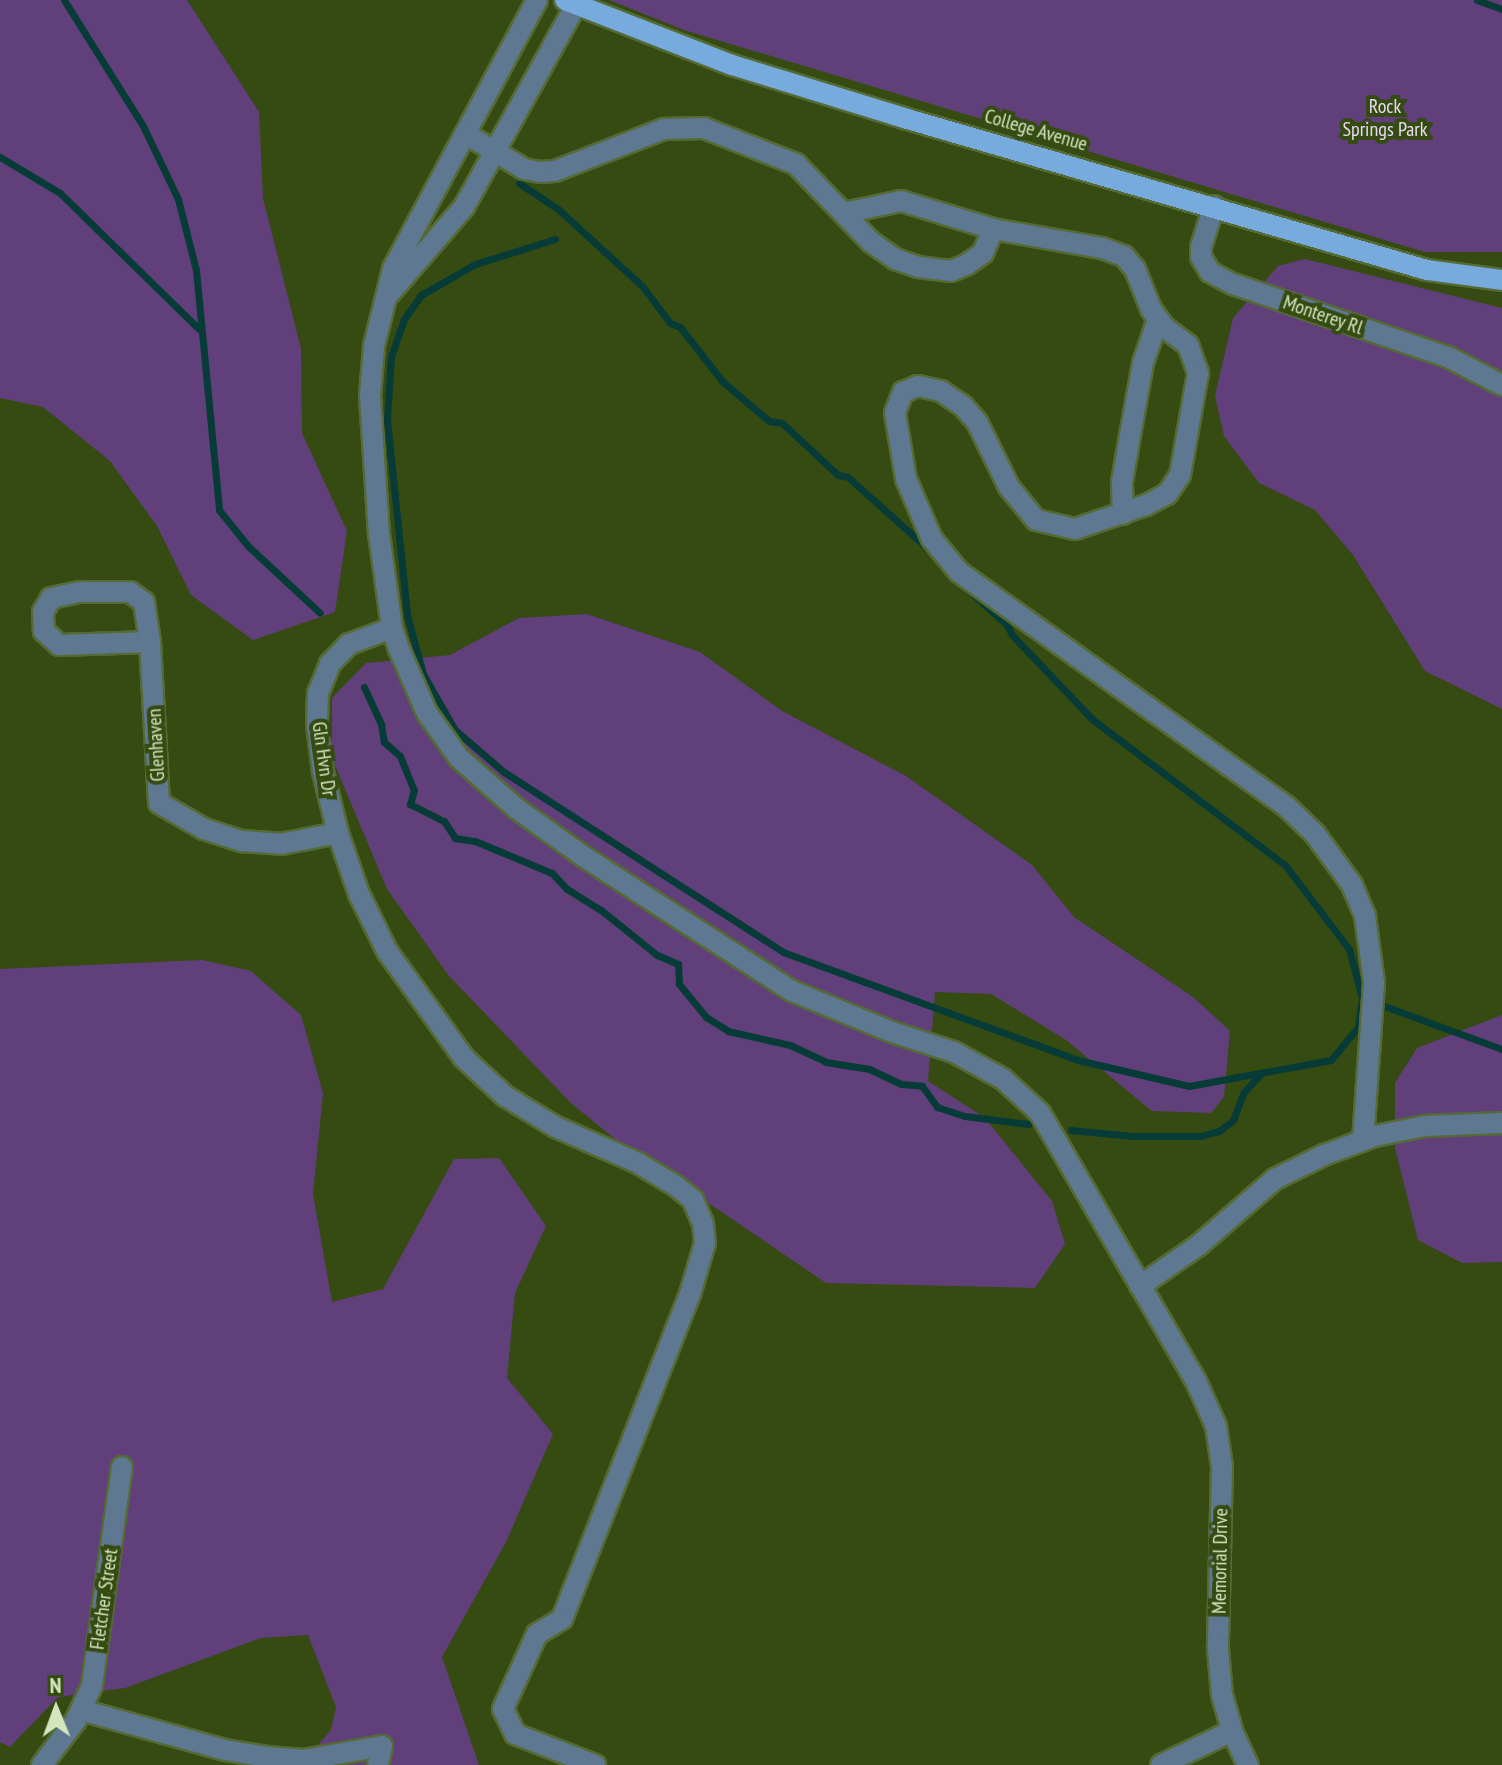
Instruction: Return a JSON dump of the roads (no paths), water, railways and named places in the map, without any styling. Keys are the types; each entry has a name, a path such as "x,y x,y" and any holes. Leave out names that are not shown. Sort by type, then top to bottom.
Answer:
{"main road":[{"name":"College Avenue","path":"571,3 732,65 1427,270 1502,280"}],"street":[{"name":"Memorial Drive","path":"537,0 402,249 393,269 390,293 374,346 370,396 379,534 392,628 427,713 459,758 517,809 583,856 792,991 892,1032 954,1052 1003,1079 1040,1113 1184,1360 1216,1426 1222,1466 1218,1649 1222,1695 1232,1731 1248,1765"},
{"path":"390,293 464,207 496,154 571,3"},
{"path":"466,134 524,169 555,171 664,129 704,128 796,164 871,242 895,259 951,271 983,253 993,229"},
{"path":"844,213 901,201 993,229 1102,248 1124,256 1135,269 1158,319 1188,345 1198,373 1180,475 1167,494 1123,514 1075,529 1036,520 1009,487 977,422 963,406 941,391 918,386 903,392 897,401 897,440 920,518 950,561 991,598 1286,806 1315,834 1352,885 1365,916 1374,983 1363,1141"},
{"name":"Monterey Rl","path":"1214,206 1201,247 1201,257 1210,272 1233,284 1448,357 1502,385"},
{"path":"1123,514 1122,482 1143,363 1158,319"},
{"name":"Glenhaven","path":"150,642 59,645 44,631 43,612 46,603 57,595 130,592 144,602 150,642 159,803 204,829 242,841 281,844 338,833"},
{"name":"Gln Hvn Dr","path":"392,628 349,644 330,664 318,693 323,772 338,833 359,894 387,951 464,1058 505,1096 556,1127 638,1163 676,1186 693,1200 703,1224 705,1243 690,1294 562,1619 537,1634 503,1709 515,1734 595,1765"},
{"path":"1140,1286 1199,1245 1275,1179 1363,1141 1425,1126 1502,1123"},
{"name":"Fletcher Street","path":"42,1765 81,1710 92,1685 122,1467"},
{"path":"81,1710 225,1750 303,1760 382,1746 378,1765"},
{"path":"1161,1765 1232,1731"}],"waterway":[{"path":"64,0 143,126 178,199 196,270 219,510 248,546 320,613"},
{"path":"1477,0 1502,9"},
{"path":"0,157 60,193 199,329"},
{"path":"519,183 558,209 643,287 670,323 680,327 722,381 769,421 782,423 838,475 848,477 929,550"},
{"path":"555,239 475,264 421,295 404,319 391,356 387,420 407,615 423,674 455,730 504,772 783,952 1078,1060 1189,1086 1331,1060 1358,1027 1362,998 1349,949 1285,865 1093,720 1012,635 1007,625 959,582"},
{"path":"364,687 381,724 384,742 400,756 414,790 410,804 444,821 455,838 475,841 552,873 567,889 601,910 657,955 678,964 679,984 706,1017 728,1031 790,1045 826,1062 869,1069 901,1084 922,1086 937,1107 965,1116 1028,1124"},
{"path":"1376,1003 1502,1049"},
{"path":"1071,1130 1133,1136 1201,1136 1219,1131 1233,1120 1244,1092 1261,1074"}],"park label":[{"name":"Rock Springs Park","path":"1385,118"}]}
